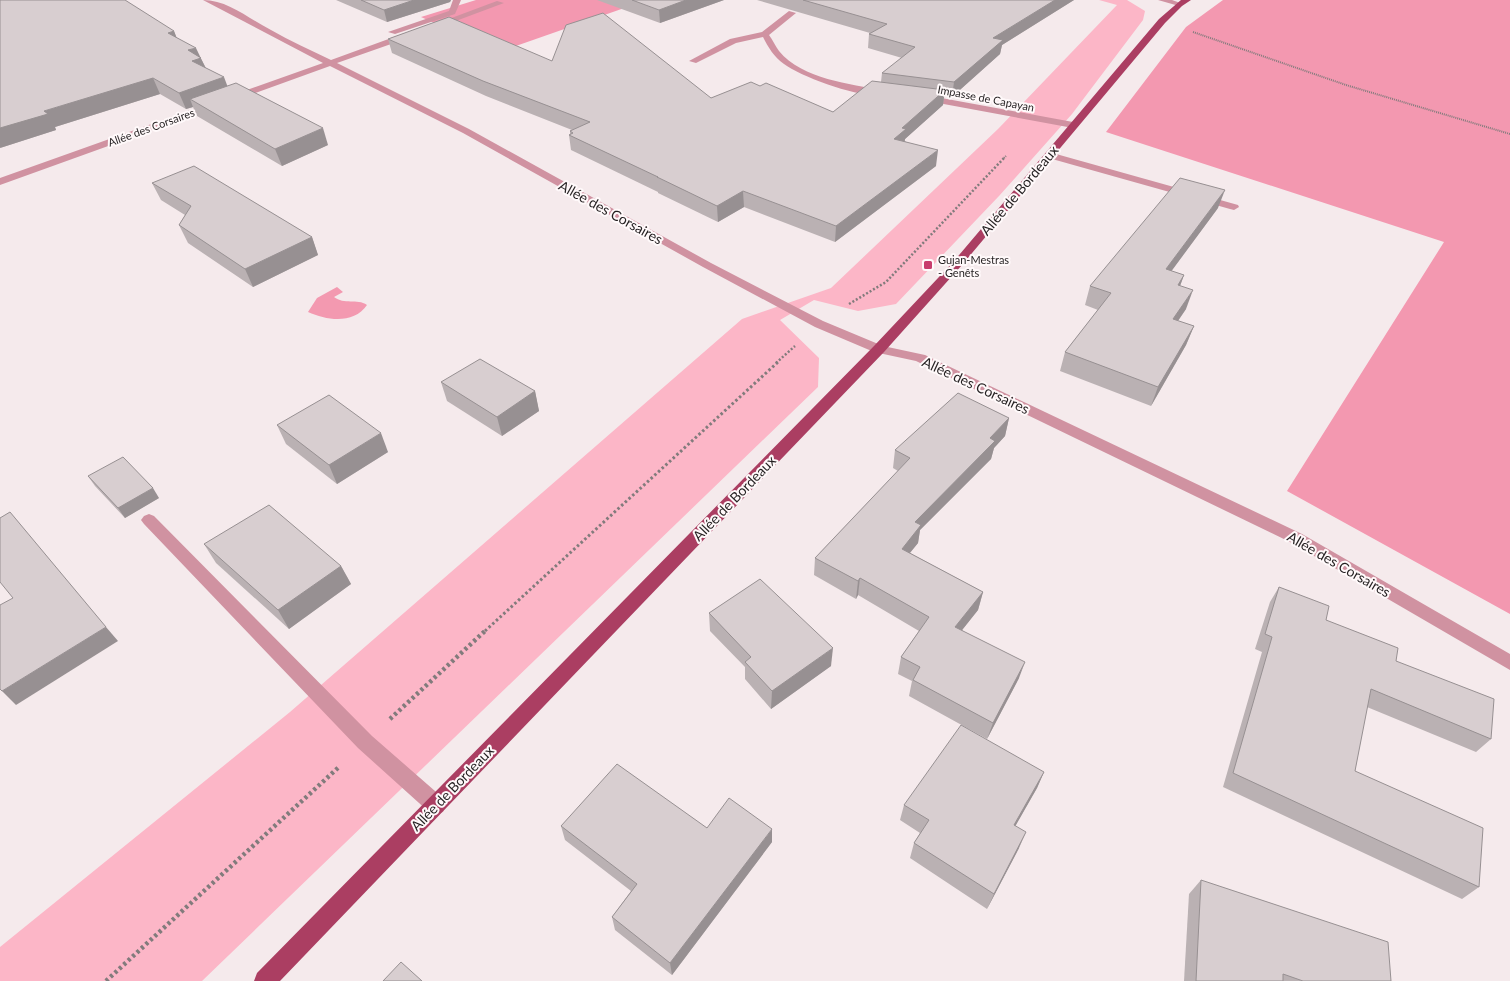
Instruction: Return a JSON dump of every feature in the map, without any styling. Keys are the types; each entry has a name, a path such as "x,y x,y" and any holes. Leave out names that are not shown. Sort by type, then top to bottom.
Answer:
{"main road":[{"name":"Allée de Bordeaux","path":"265,981 879,350 958,263 1162,22 1183,2"}],"street":[{"name":"Allée des Corsaires","path":"207,0 227,8 268,32 466,131 707,265 818,324 879,350 920,358 1296,538 1510,663"},
{"path":"319,57 452,12 457,0"},
{"path":"1162,0 1183,2"},
{"path":"330,62 500,3"},
{"path":"693,61 733,41 765,34 792,13"},
{"path":"765,34 777,55 804,73 857,90 893,94"},
{"name":"Allée des Corsaires","path":"0,182 330,62"},
{"name":"Impasse de Capayan","path":"912,96 948,101 1073,126"},
{"path":"1049,155 1234,207"},
{"path":"149,520 365,742 436,805"}],"path":[{"path":"1162,22 1346,85 1510,134"},
{"path":"106,981 818,324 886,282 1042,120"}],"shaded area":[{"path":"476,0 619,0 630,6 499,52 421,17"},
{"path":"1099,0 1127,0 1145,11 1143,20 1072,114 999,196 896,304 858,311 814,300 780,320 819,358 818,387 202,981 0,981 0,947 290,712 742,319 831,288 998,129 1117,5"},
{"path":"1223,0 1510,0 1510,614 1287,491 1444,242 1106,132 1186,27"},
{"path":"337,287 343,292 334,297 367,305 355,315 340,319 332,319 308,312 317,298"}],"building":[{"path":"0,0 125,0 174,31 168,33 196,48 188,50 201,58 192,61 224,77 179,93 153,78 44,111 48,114 0,128"},
{"path":"361,0 414,0 384,10"},
{"path":"632,0 686,0 659,10"},
{"path":"803,0 1055,0 993,38 1003,40 954,82 882,73 915,47 869,34 887,24"},
{"path":"603,13 711,98 751,82 760,86 766,83 833,112 872,81 945,90 902,128 906,129 894,139 938,150 836,226 743,191 717,206 569,135 573,133 570,131 590,122 483,81 388,39 449,17 552,61 566,25"},
{"path":"236,83 323,128 275,149 190,99"},
{"path":"194,166 312,237 245,269 179,225 191,206 152,183"},
{"path":"1180,178 1225,190 1166,269 1184,275 1178,285 1193,290 1173,319 1194,326 1158,387 1065,352 1111,293 1090,286"},
{"path":"480,359 535,391 497,417 441,382"},
{"path":"958,393 1009,418 990,438 995,441 915,522 921,525 902,549 983,592 955,627 1025,662 993,723 913,680 920,667 901,657 929,617 860,578 858,581 815,558 910,458 895,450"},
{"path":"329,395 381,433 329,465 277,425"},
{"path":"123,457 153,488 118,508 88,476"},
{"path":"269,505 341,566 278,610 204,544"},
{"path":"10,512 106,627 2,691 0,689 0,605 13,598 0,582 0,518"},
{"path":"760,579 833,648 772,691 745,662 751,657 709,613"},
{"path":"1279,587 1329,606 1326,620 1398,648 1396,661 1494,699 1491,739 1371,689 1355,771 1483,828 1479,887 1233,773 1272,637 1265,634"},
{"path":"961,725 1044,772 1014,825 1026,832 994,894 914,843 929,820 904,805"},
{"path":"617,764 707,828 729,798 772,829 670,963 612,917 637,884 561,826"},
{"path":"1201,880 1388,942 1391,981 1303,981 1283,974 1283,981 1196,981"},
{"path":"401,962 422,981 383,981"}],"place":[{"name":"Gujan-Mestras - Genêts","path":"928,265"}]}
